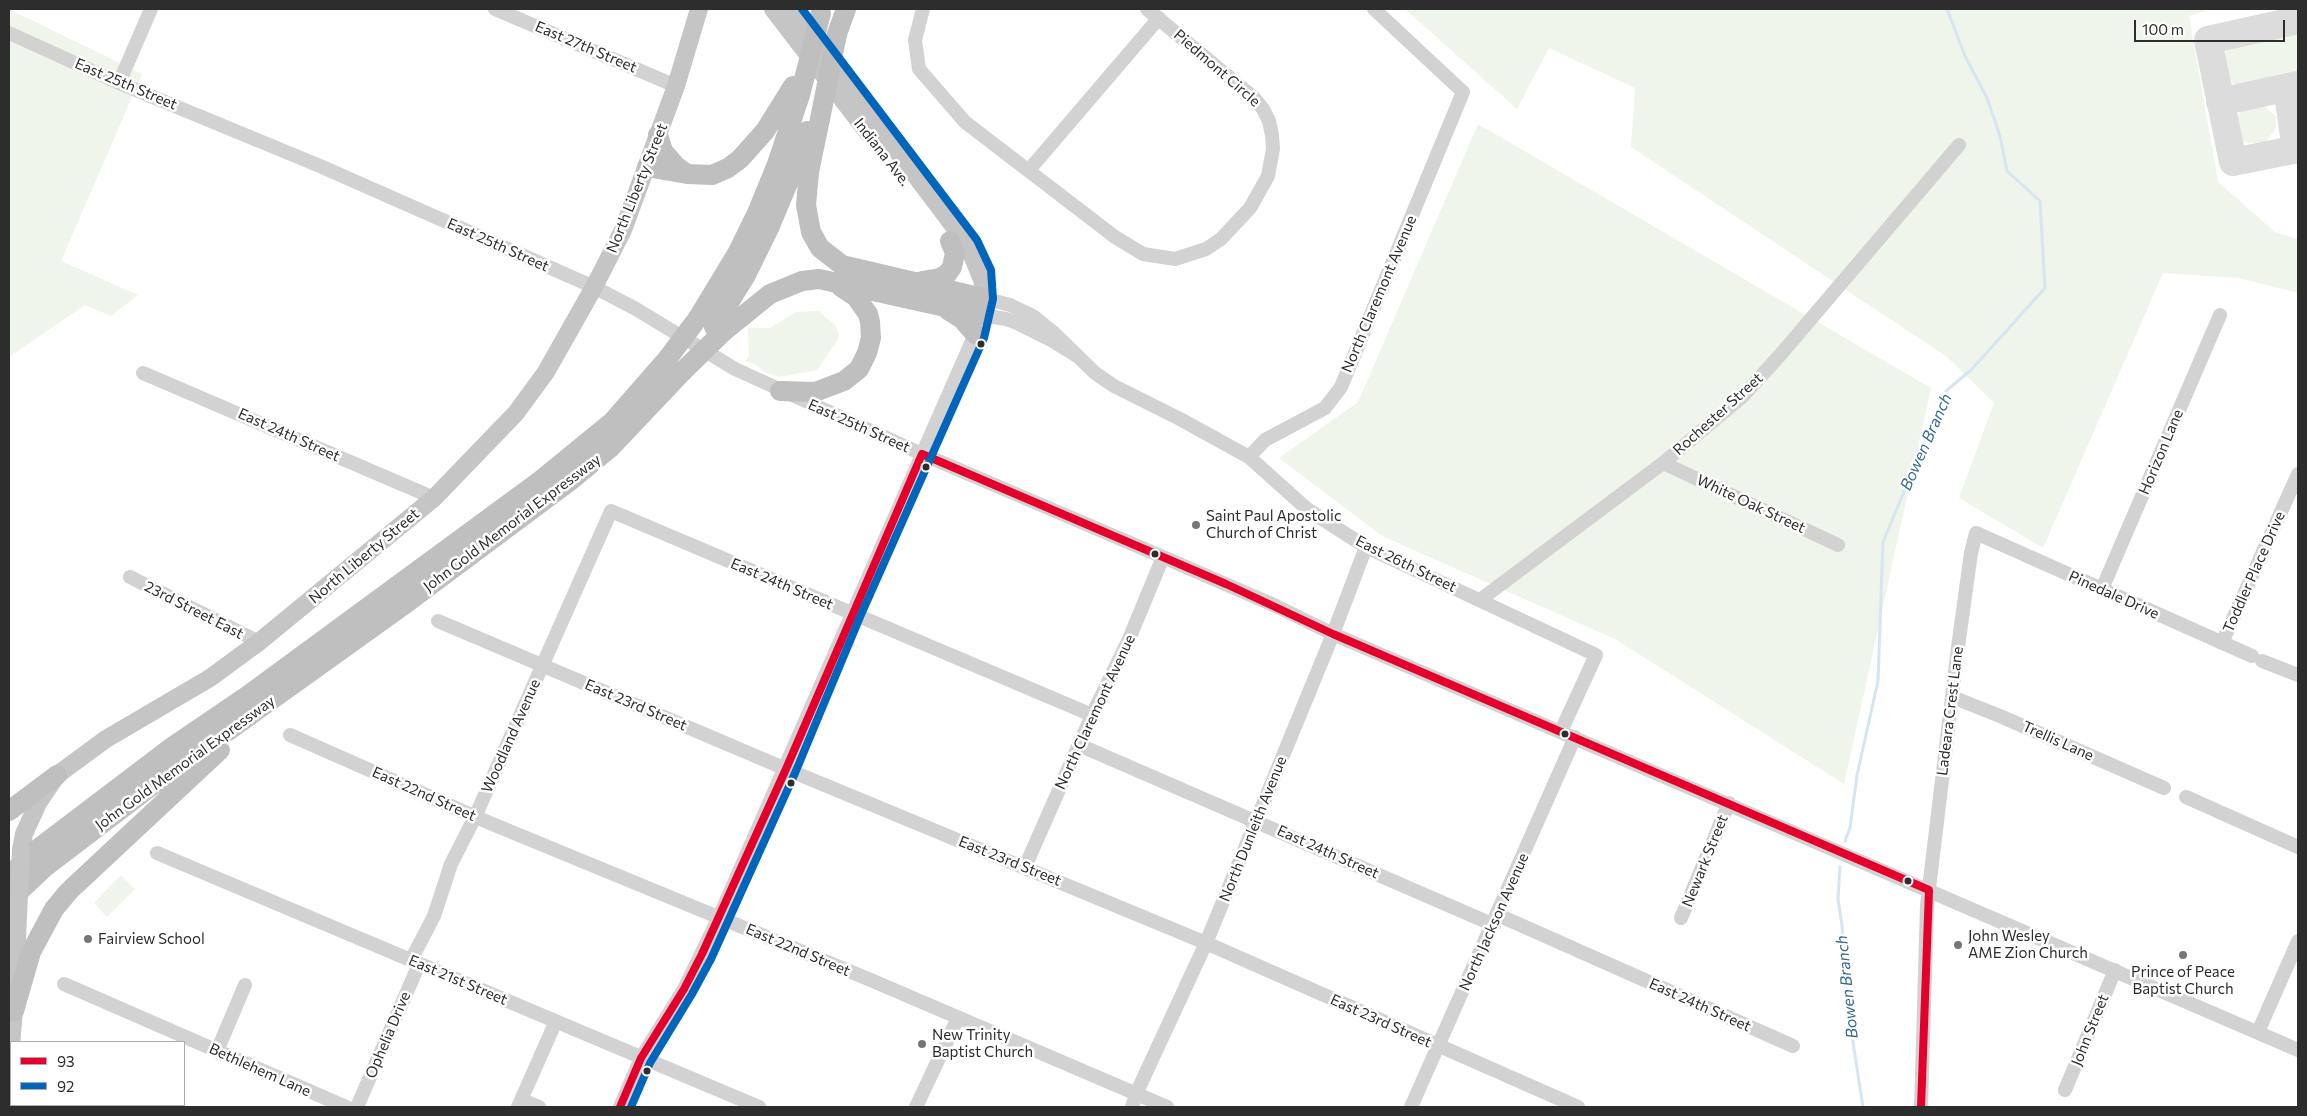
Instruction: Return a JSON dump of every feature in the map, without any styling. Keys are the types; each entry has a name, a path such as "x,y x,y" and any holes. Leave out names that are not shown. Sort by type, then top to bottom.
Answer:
{"highway":[{"path":"846,9 837,34 816,116 806,205 807,219 814,241 826,254 842,264 919,282 982,306"},
{"path":"647,167 688,174 712,175 728,168 740,159 796,91 821,11"},
{"name":"John Gold Memorial Expressway","path":"712,326 738,252 757,213 777,164 796,91"},
{"name":"John Gold Memorial Expressway","path":"9,876 35,851 172,747 247,696 541,480 612,422 675,364 712,326 746,275 770,226 816,116"},
{"path":"658,135 663,151 676,166 688,174"},
{"path":"919,282 940,278 948,274 954,260 950,241"},
{"path":"675,364 712,326 789,285 819,279 934,305 951,311 962,319 975,334"},
{"path":"780,391 815,392 834,386 854,375 863,361 871,338 868,314 856,297 835,283"},
{"path":"934,305 982,306"},
{"name":"John Gold Memorial Expressway","path":"9,901 45,867 158,781 428,587 570,481 610,448 675,364"},
{"path":"14,1011 32,952 54,909 69,891 280,694"},
{"path":"9,811 57,775"}],"main road":[{"name":"North Liberty Street","path":"11,1041 21,850 24,834 38,803 57,775 106,739 210,678 259,642 434,498 516,412 546,372 594,287 623,230 676,86 699,9"},
{"name":"Indiana Ave.","path":"774,9 966,261 982,306"},
{"name":"Indiana Ave.","path":"790,9 968,245 981,272 982,306"}],"street":[{"path":"119,82 152,9"},
{"name":"East 27th Street","path":"495,9 676,86"},
{"name":"Piedmont Circle","path":"923,9 915,40 920,69 965,122 1115,238 1144,254 1166,259 1189,256 1206,249 1235,226 1250,208 1268,176 1273,149 1270,121 1264,109 1254,98 1147,9"},
{"name":"North Claremont Avenue","path":"1249,457 1265,440 1325,408 1341,387 1463,92 1374,9"},
{"name":"Piedmont Circle","path":"1029,170 1159,18"},
{"name":"East 25th Street","path":"9,33 119,82 320,166 594,287 636,309 735,369 780,391 1276,606 1333,634 1729,803 2298,1050"},
{"name":"Rochester Street","path":"1480,600 1664,463 1742,397 1959,145"},
{"name":"East 26th Street","path":"982,306 1010,305 1033,316 1054,333 1094,372 1114,386 1180,419 1249,457 1307,509 1366,547 1596,655 1561,731"},
{"path":"620,1107 641,1058 684,990 786,769 852,613 975,334 982,306"},
{"name":"Horizon Lane","path":"2102,589 2220,315"},
{"name":"East 24th Street","path":"143,373 434,498"},
{"name":"White Oak Street","path":"1664,463 1838,545"},
{"name":"Toddler Place Drive","path":"2222,643 2298,474"},
{"name":"East 24th Street","path":"611,511 1092,715"},
{"name":"Woodland Avenue","path":"415,962 434,916 451,864 475,817 611,511"},
{"name":"Pinedale Drive","path":"1976,533 2257,659 2298,675"},
{"name":"Ladeara Crest Lane","path":"1921,1107 1929,890 1952,697 1971,553 1976,533"},
{"name":"North Dunleith Avenue","path":"1134,1100 1206,943 1333,634 1366,547"},
{"name":"North Claremont Avenue","path":"1025,867 1092,715 1129,639 1163,557"},
{"name":"23rd Street East","path":"130,577 259,642"},
{"name":"East 23rd Street","path":"438,621 786,769 1206,943 1578,1107"},
{"name":"Trellis Lane","path":"1952,697 2164,788"},
{"name":"East 22nd Street","path":"290,734 475,817 958,1018 1134,1100 1167,1107"},
{"name":"North Jackson Avenue","path":"1412,1107 1575,737"},
{"name":"East 24th Street","path":"1079,745 1793,1046"},
{"path":"2186,797 2298,847"},
{"name":"Newark Street","path":"1681,918 1729,803"},
{"name":"East 21st Street","path":"156,853 759,1107"},
{"path":"2258,1032 2298,941"},
{"name":"Ophelia Drive","path":"357,1107 415,962"},
{"name":"John Street","path":"2065,1090 2115,970"},
{"name":"Bethlehem Lane","path":"64,984 346,1107"},
{"path":"217,1051 245,985"},
{"path":"916,1107 958,1018"},
{"path":"539,1107 520,1104 556,1021"}],"shaded area":[{"path":"9,9 142,74 61,261 138,295 111,316 85,305 9,357"},
{"path":"1405,9 2212,9 2189,16 2218,182 2275,232 2298,239 2298,293 2238,278 2163,273 2043,548 1959,498 1994,403 1947,357 1631,147 1635,88 1549,48 1517,109"},
{"path":"2298,28 2298,78 2242,88 2229,82 2222,70 2222,60 2227,50 2241,40"},
{"path":"2250,105 2262,105 2276,116 2276,128 2267,141 2247,143 2237,135 2235,127 2238,115"},
{"path":"1478,124 1931,388 1844,784 1615,639 1382,536 1279,458 1358,402"},
{"path":"819,311 836,326 839,335 817,370 779,377 764,372 755,364 745,361 749,356 748,328 770,328 796,312"},
{"path":"121,875 135,889 107,917 94,903"}],"waterway":[{"name":"Bowen Branch","path":"1845,841 1850,828 1857,775 1878,681 1883,542 1946,391 1972,369 2045,288 2040,201 2007,171 2000,136 1987,98 1965,56 1947,9"},
{"name":"Bowen Branch","path":"1840,867 1838,899 1842,926 1846,997 1863,1107"}],"taxiway":[{"path":"2298,20 2208,40 2233,162 2298,149"},
{"path":"2220,102 2298,85"},
{"path":"2287,88 2296,149"}],"transit line":[{"name":"92","path":"631,1107 650,1063 711,959 795,773 860,617 984,338 993,299 991,270 977,240 802,9"},
{"name":"93","path":"620,1107 641,1058 684,989 702,954 786,769 922,454 1226,584 1333,634 1929,890 1921,1107"}],"place":[{"name":"Saint Paul Apostolic Church of Christ","path":"1196,525"},
{"name":"Fairview School","path":"88,939"},
{"name":"John Wesley AME Zion Church","path":"1958,945"},
{"name":"Prince of Peace Baptist Church","path":"2183,955"},
{"name":"New Trinity Baptist Church","path":"922,1044"}]}
